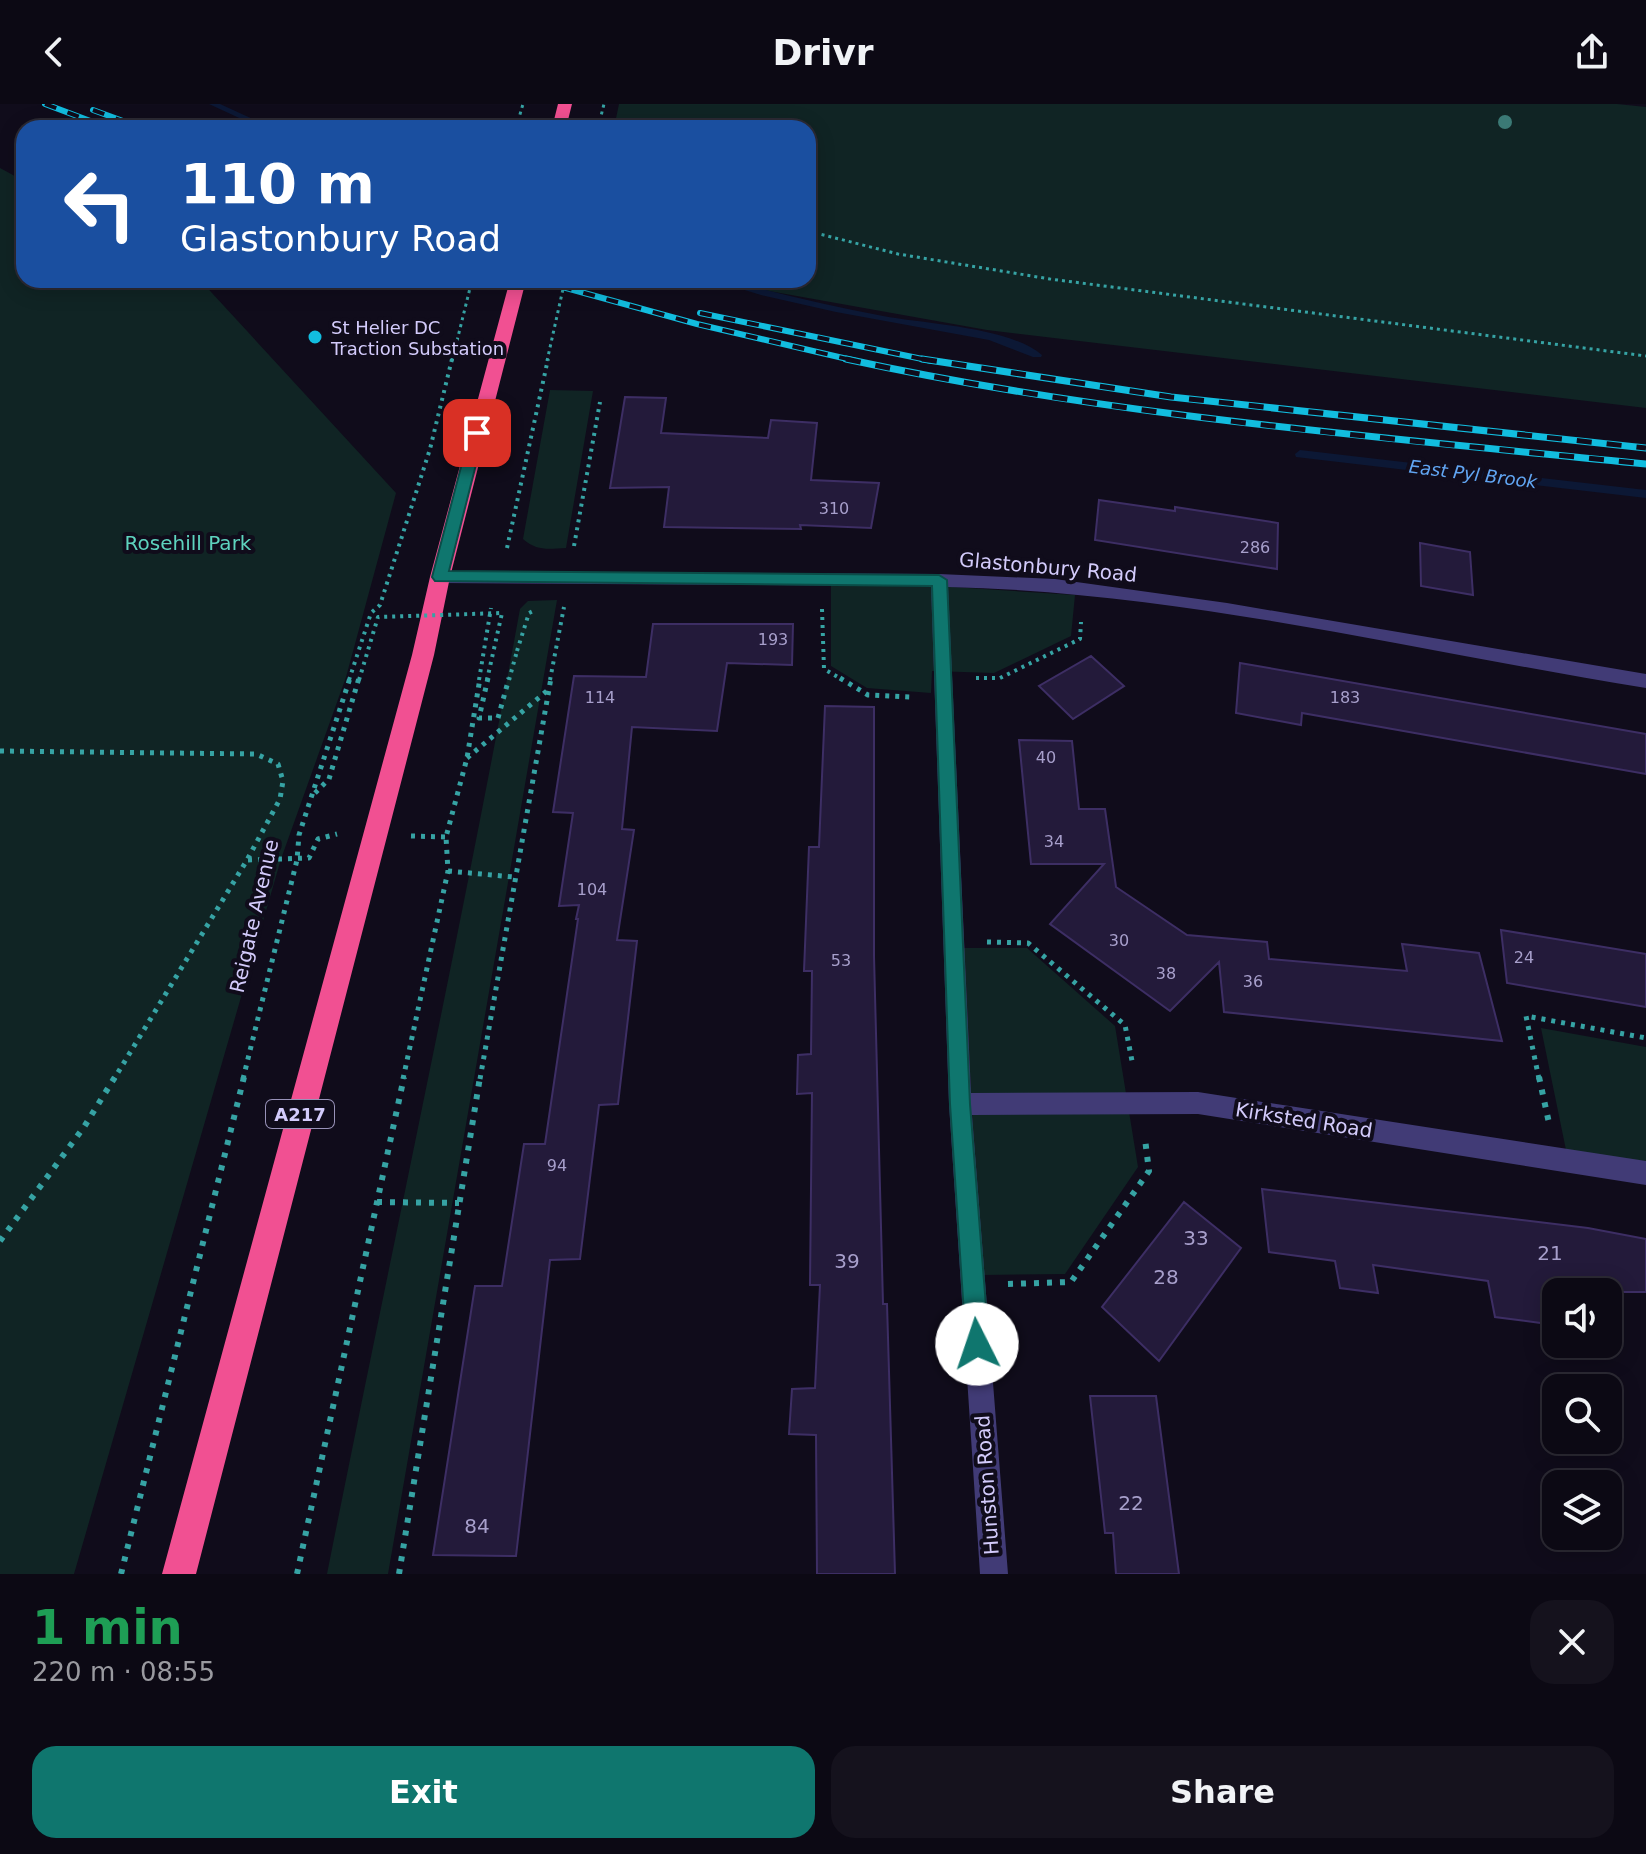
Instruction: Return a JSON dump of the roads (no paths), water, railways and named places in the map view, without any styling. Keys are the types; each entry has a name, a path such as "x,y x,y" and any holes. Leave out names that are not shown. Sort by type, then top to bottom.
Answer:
{"highway":[{"name":"A217","path":"179,1574 423,655 440,577 516,288"}],"street":[{"name":"Glastonbury Road","path":"440,577 939,580 1084,589 1295,620 1491,658 1646,681"},
{"name":"Hunston Road","path":"939,580 960,1104 994,1574"},
{"name":"Kirksted Road","path":"960,1104 1198,1103 1646,1173"}],"waterway":[{"name":"East Pyl Brook","path":"213,104 250,120"},
{"name":"East Pyl Brook","path":"746,288 836,309 990,337 1037,355"},
{"name":"East Pyl Brook","path":"1300,454 1646,494"}],"railway":[{"path":"45,104 88,120"},
{"path":"93,110 120,120"},
{"path":"566,288 697,324 856,361"},
{"path":"700,313 923,359"},
{"path":"846,359 1044,396 1144,410 1646,464"},
{"path":"923,359 1171,397 1646,448"},
{"path":"923,359 932,361"}],"place":[{"name":"St Helier DC Traction Substation","path":"315,337"}],"park label":[{"name":"Rosehill Park","path":"188,543"}]}
